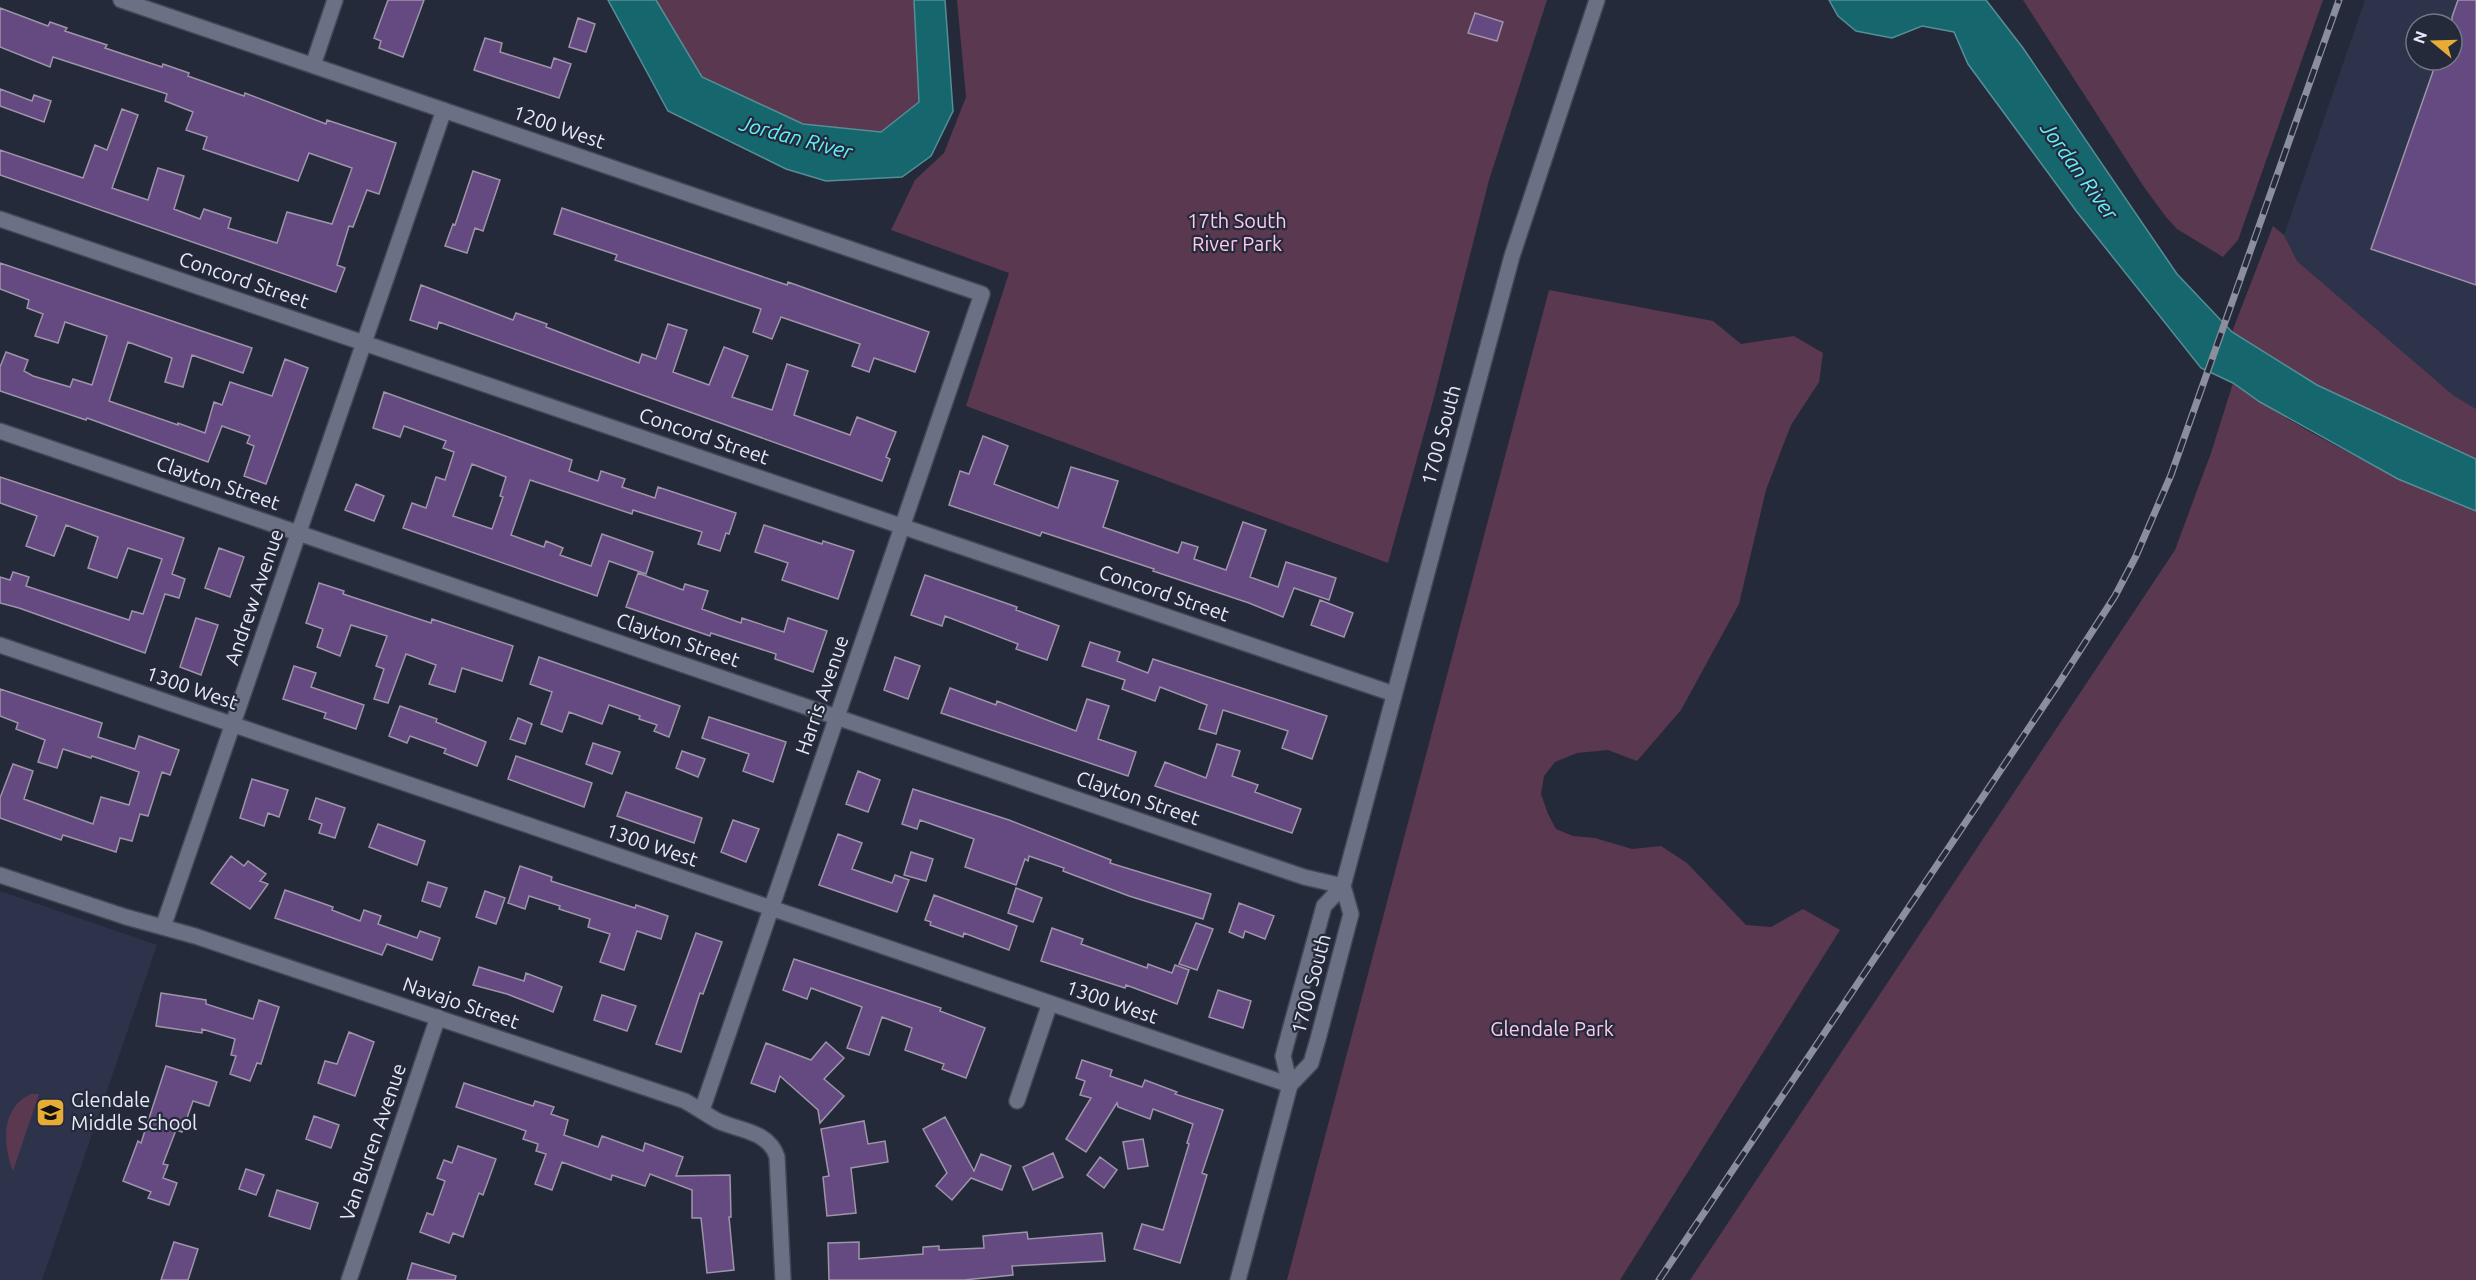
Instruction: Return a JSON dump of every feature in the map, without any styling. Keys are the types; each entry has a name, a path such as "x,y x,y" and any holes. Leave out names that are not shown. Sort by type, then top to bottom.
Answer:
{"street":[{"name":"1200 West","path":"121,0 982,294"},
{"path":"313,65 335,0"},
{"name":"1700 South","path":"1239,1280 1290,1085 1283,1056 1324,906 1343,886 1512,256 1597,0"},
{"name":"Andrew Avenue","path":"163,927 444,110"},
{"name":"Concord Street","path":"0,219 1395,693"},
{"name":"Harris Avenue","path":"702,1110 982,294"},
{"name":"Clayton Street","path":"0,431 1304,877 1343,886"},
{"name":"1300 West","path":"0,645 1290,1085"},
{"name":"Navajo Street","path":"0,874 126,917 195,936 685,1101 718,1120 761,1136 774,1148 778,1174 783,1280"},
{"name":"1700 South","path":"1290,1085 1311,1063 1321,1028 1351,914 1343,886"},
{"path":"1017,1101 1050,1003"},
{"name":"Van Buren Avenue","path":"349,1280 438,1017"}],"shaded area":[{"path":"2365,0 2476,0 2476,409 2453,395 2297,261 2284,235"},
{"name":"Glendale Middle School","path":"0,891 157,945 42,1280 0,1280"}],"green space":[{"path":"656,0 914,0 919,102 881,132 803,124 702,77"},
{"name":"17th South River Park","path":"957,0 1547,0 1489,180 1433,401 1388,563 966,406 1009,273 891,230 915,180 944,153 966,97"},
{"path":"2023,0 2323,0 2238,240 2223,257 2177,229 2166,217 2144,187"},
{"path":"2273,226 2284,235 2297,261 2453,395 2476,409 2476,459 2317,385 2232,332"},
{"name":"Glendale Park","path":"1549,290 1713,321 1741,344 1794,336 1823,353 1819,382 1791,425 1766,490 1739,604 1681,710 1637,761 1608,750 1577,753 1555,762 1544,776 1541,794 1556,829 1573,836 1595,838 1632,849 1661,846 1687,863 1746,925 1771,927 1803,909 1840,930 1620,1280 1287,1280"},
{"path":"2233,383 2320,438 2413,484 2476,511 2476,1280 1690,1280 2175,550 2211,453"},
{"path":"31,1094 39,1094 13,1171 6,1139 9,1118 21,1100"}],"water":[{"name":"Jordan River","path":"608,0 656,0 702,77 803,124 881,132 919,102 914,0 945,0 953,111 931,156 902,177 826,181 786,169 668,111"},
{"name":"Jordan River","path":"1829,0 1986,0 2023,48 2177,274 2232,332 2317,385 2476,459 2476,511 2398,479 2260,402 2233,383 2201,368 2077,212 1968,64 1954,32 1922,26 1892,38 1856,31 1838,16"}],"building":[{"path":"388,0 424,0 403,57 379,48 381,41 374,38"},
{"path":"2458,0 2476,0 2476,285 2371,249 2433,72 2464,72 2464,12 2454,12"},
{"path":"0,8 48,26 50,22 67,28 65,31 107,45 105,48 162,67 163,64 189,73 188,76 244,96 245,93 326,124 327,120 396,143 379,194 367,190 353,227 349,226 337,265 345,268 336,292 0,175 0,150 83,178 95,145 107,150 122,109 138,115 112,188 148,200 158,168 184,176 174,209 200,219 204,209 231,218 228,228 277,243 287,212 332,224 352,168 309,153 298,181 203,149 207,137 186,130 193,112 165,101 167,94 53,57 50,67 0,47"},
{"path":"1475,13 1503,22 1497,41 1468,33"},
{"path":"578,18 595,24 586,52 569,47"},
{"path":"485,38 502,43 500,52 551,68 554,58 571,64 559,98 474,70"},
{"path":"0,89 32,101 34,95 51,101 44,122 0,106"},
{"path":"473,171 500,180 483,231 475,228 467,253 445,246 453,224 455,225"},
{"path":"562,208 787,285 788,282 929,332 915,372 874,358 869,372 852,366 860,344 781,317 772,339 753,332 761,309 615,260 617,255 554,234"},
{"path":"0,263 252,348 243,373 192,355 183,387 165,382 172,358 128,342 109,401 178,425 178,423 205,433 214,402 222,405 230,382 272,396 285,359 308,368 266,484 244,476 254,446 247,443 250,436 222,426 208,462 87,418 86,420 0,391 0,367 6,352 28,360 24,371 33,376 70,387 73,379 92,385 107,336 65,322 58,343 35,336 43,314 27,308 29,300 0,289"},
{"path":"421,285 513,320 516,313 547,324 546,327 639,363 642,354 656,359 668,324 687,330 673,372 709,385 724,347 748,356 732,397 772,410 787,364 808,371 794,415 850,435 857,417 896,432 886,457 890,459 882,481 439,322 437,329 410,320"},
{"path":"384,392 572,460 569,471 598,481 601,471 625,479 622,487 655,498 658,487 736,513 720,551 698,544 702,532 633,510 632,514 530,480 511,535 544,547 546,541 563,548 560,555 591,566 602,534 653,552 646,574 609,561 597,596 403,528 412,503 426,508 436,477 445,480 454,452 443,448 446,441 404,426 400,437 373,428","holes":["472,464 506,477 500,496 503,497 492,529 453,516"]},
{"path":"983,436 1008,446 994,484 1058,508 1071,467 1118,481 1103,527 1178,553 1182,542 1198,547 1194,559 1226,570 1243,522 1266,530 1250,577 1278,587 1286,562 1336,578 1329,600 1294,588 1283,617 1249,603 1153,571 1154,569 1042,532 1040,536 949,505 960,471 969,474"},
{"path":"0,477 184,538 172,574 185,579 179,598 165,594 145,653 0,603 0,577 10,580 13,572 29,577 26,586 129,620 132,611 143,614 162,559 128,548 117,578 88,568 98,537 66,525 54,556 26,546 37,516 0,503"},
{"path":"356,484 384,496 374,521 345,510"},
{"path":"764,525 822,544 823,541 854,551 838,599 782,580 788,563 755,552"},
{"path":"219,548 244,557 230,597 205,588"},
{"path":"638,573 683,590 685,584 708,591 702,609 741,623 742,618 784,632 788,618 827,631 813,672 775,659 776,654 711,633 710,636 626,607"},
{"path":"925,575 1017,607 1016,610 1059,626 1047,660 1016,649 1018,644 945,616 942,626 911,615"},
{"path":"319,583 344,591 343,594 431,623 432,619 513,646 502,681 462,668 455,692 429,684 436,665 406,654 388,703 374,699 384,669 376,666 387,636 351,625 340,656 317,647 323,629 306,623"},
{"path":"1320,600 1353,613 1344,637 1311,625"},
{"path":"196,618 218,625 201,675 180,667"},
{"path":"1090,642 1120,652 1117,661 1148,673 1153,659 1327,716 1312,759 1282,748 1288,731 1223,710 1216,734 1199,729 1207,705 1160,687 1155,701 1122,689 1125,680 1082,666"},
{"path":"539,657 680,706 669,737 654,731 657,725 609,705 602,724 569,712 562,732 541,724 552,692 530,684"},
{"path":"895,657 920,666 908,699 884,690"},
{"path":"294,666 316,673 311,687 364,705 356,729 324,718 326,713 283,699"},
{"path":"950,688 996,705 997,701 1076,731 1087,699 1109,706 1098,739 1136,752 1128,776 941,713"},
{"path":"0,689 102,723 98,737 135,749 139,736 179,750 170,775 162,772 148,816 140,814 132,841 120,838 116,852 63,835 61,840 0,818 0,798 13,764 33,771 24,799 93,824 101,797 129,805 139,772 63,749 57,768 38,762 45,740 16,729 18,723 0,716"},
{"path":"400,706 437,719 436,722 486,742 477,766 444,753 446,749 410,736 407,743 389,736"},
{"path":"709,717 786,742 773,782 743,771 749,754 702,738"},
{"path":"518,718 532,724 525,744 510,739"},
{"path":"593,743 620,752 612,774 586,764"},
{"path":"1217,744 1240,751 1232,776 1258,785 1255,792 1301,809 1292,833 1155,786 1165,762 1206,778"},
{"path":"682,751 705,759 698,777 676,768"},
{"path":"516,756 592,783 584,807 508,779"},
{"path":"858,771 880,780 868,812 846,804"},
{"path":"252,779 288,790 279,817 268,813 264,826 240,818"},
{"path":"913,789 1009,820 1111,860 1110,863 1211,894 1203,919 1129,896 1063,871 1064,868 1029,856 1028,861 1025,859 1016,885 965,867 974,839 920,820 917,829 902,824"},
{"path":"626,792 702,818 694,843 617,816"},
{"path":"316,798 345,808 335,838 319,833 322,824 309,819"},
{"path":"733,820 759,829 746,862 721,852"},
{"path":"378,824 425,841 417,865 369,847"},
{"path":"838,834 862,843 852,869 892,883 895,875 909,880 897,912 819,885"},
{"path":"911,852 933,859 926,881 904,875"},
{"path":"231,856 244,866 248,861 266,874 260,881 268,884 250,909 211,883"},
{"path":"520,866 552,877 551,881 668,916 661,939 637,931 624,970 600,962 610,934 588,927 590,919 529,896 525,909 508,903"},
{"path":"428,882 447,888 440,907 422,901"},
{"path":"1016,888 1042,898 1033,922 1008,913"},
{"path":"285,890 333,907 332,910 360,921 364,910 381,916 378,924 417,938 420,931 440,938 432,960 387,944 382,955 275,918"},
{"path":"485,891 505,898 496,924 476,917"},
{"path":"934,895 1017,926 1009,950 964,933 963,937 930,925 931,922 925,920"},
{"path":"1239,903 1274,916 1265,939 1245,931 1243,938 1229,932"},
{"path":"1196,923 1213,929 1197,970 1179,964"},
{"path":"1052,928 1083,939 1081,944 1147,968 1148,964 1172,973 1175,965 1189,970 1177,1004 1126,985 1125,988 1041,961"},
{"path":"696,933 722,942 703,994 700,993 681,1052 656,1044"},
{"path":"794,959 941,1008 940,1011 985,1028 966,1078 942,1069 944,1064 905,1050 912,1028 882,1017 869,1055 847,1048 862,1007 811,988 807,999 783,990"},
{"path":"479,967 524,981 526,973 562,987 553,1012 507,994 473,985"},
{"path":"1218,990 1251,1001 1243,1028 1209,1017"},
{"path":"161,993 206,1000 206,1004 253,1019 259,1000 279,1007 261,1064 257,1063 250,1081 230,1074 236,1056 231,1055 235,1039 202,1029 202,1033 156,1026"},
{"path":"602,995 636,1006 627,1031 594,1020"},
{"path":"349,1032 374,1042 355,1096 318,1083 325,1061 337,1064"},
{"path":"826,1042 844,1058 824,1079 844,1096 820,1123 818,1110 780,1076 775,1092 751,1083 766,1043 811,1060"},
{"path":"1082,1060 1112,1070 1110,1076 1142,1087 1145,1080 1177,1092 1175,1094 1223,1110 1202,1173 1207,1175 1180,1263 1134,1249 1142,1224 1163,1230 1193,1124 1153,1109 1150,1119 1118,1107 1117,1103 1086,1152 1066,1139 1091,1098 1080,1095 1085,1081 1076,1078"},
{"path":"166,1066 217,1082 209,1106 193,1101 182,1132 176,1130 163,1164 168,1165 163,1178 177,1183 169,1205 148,1198 151,1192 123,1181 138,1141 141,1143"},
{"path":"464,1083 533,1106 535,1101 554,1107 551,1114 568,1120 564,1135 598,1147 602,1136 643,1151 645,1143 683,1157 676,1176 730,1175 731,1217 729,1217 734,1270 707,1273 701,1218 692,1218 692,1190 650,1174 645,1186 612,1175 611,1180 562,1162 552,1190 535,1184 546,1154 536,1151 538,1144 523,1139 526,1131 456,1107"},
{"path":"314,1116 339,1125 331,1148 306,1139"},
{"path":"945,1117 974,1171 981,1154 1011,1166 1002,1190 971,1178 952,1200 936,1186 947,1173 923,1129"},
{"path":"864,1121 868,1144 885,1141 888,1162 851,1168 856,1213 827,1216 823,1177 829,1176 821,1129"},
{"path":"1143,1139 1148,1166 1128,1169 1123,1142"},
{"path":"458,1146 496,1159 483,1195 479,1193 463,1237 453,1233 449,1243 420,1232 427,1213 433,1215 445,1181 437,1178 444,1160 452,1163"},
{"path":"1053,1153 1063,1177 1033,1190 1023,1167"},
{"path":"1100,1157 1117,1170 1104,1188 1087,1175"},
{"path":"246,1169 264,1175 256,1195 239,1189"},
{"path":"277,1190 318,1203 310,1229 269,1216"},
{"path":"1027,1232 1028,1239 1102,1233 1105,1261 1012,1266 1013,1275 964,1280 829,1280 828,1243 859,1242 859,1259 923,1254 923,1247 939,1246 939,1250 984,1248 983,1236"},
{"path":"174,1242 198,1249 188,1280 161,1280"},
{"path":"412,1263 456,1276 455,1280 407,1280"}],"railway":[{"path":"1659,1280 2115,596 2136,556 2171,475 2339,0"}],"place":[{"name":"Glendale Middle School","path":"50,1112"}]}
